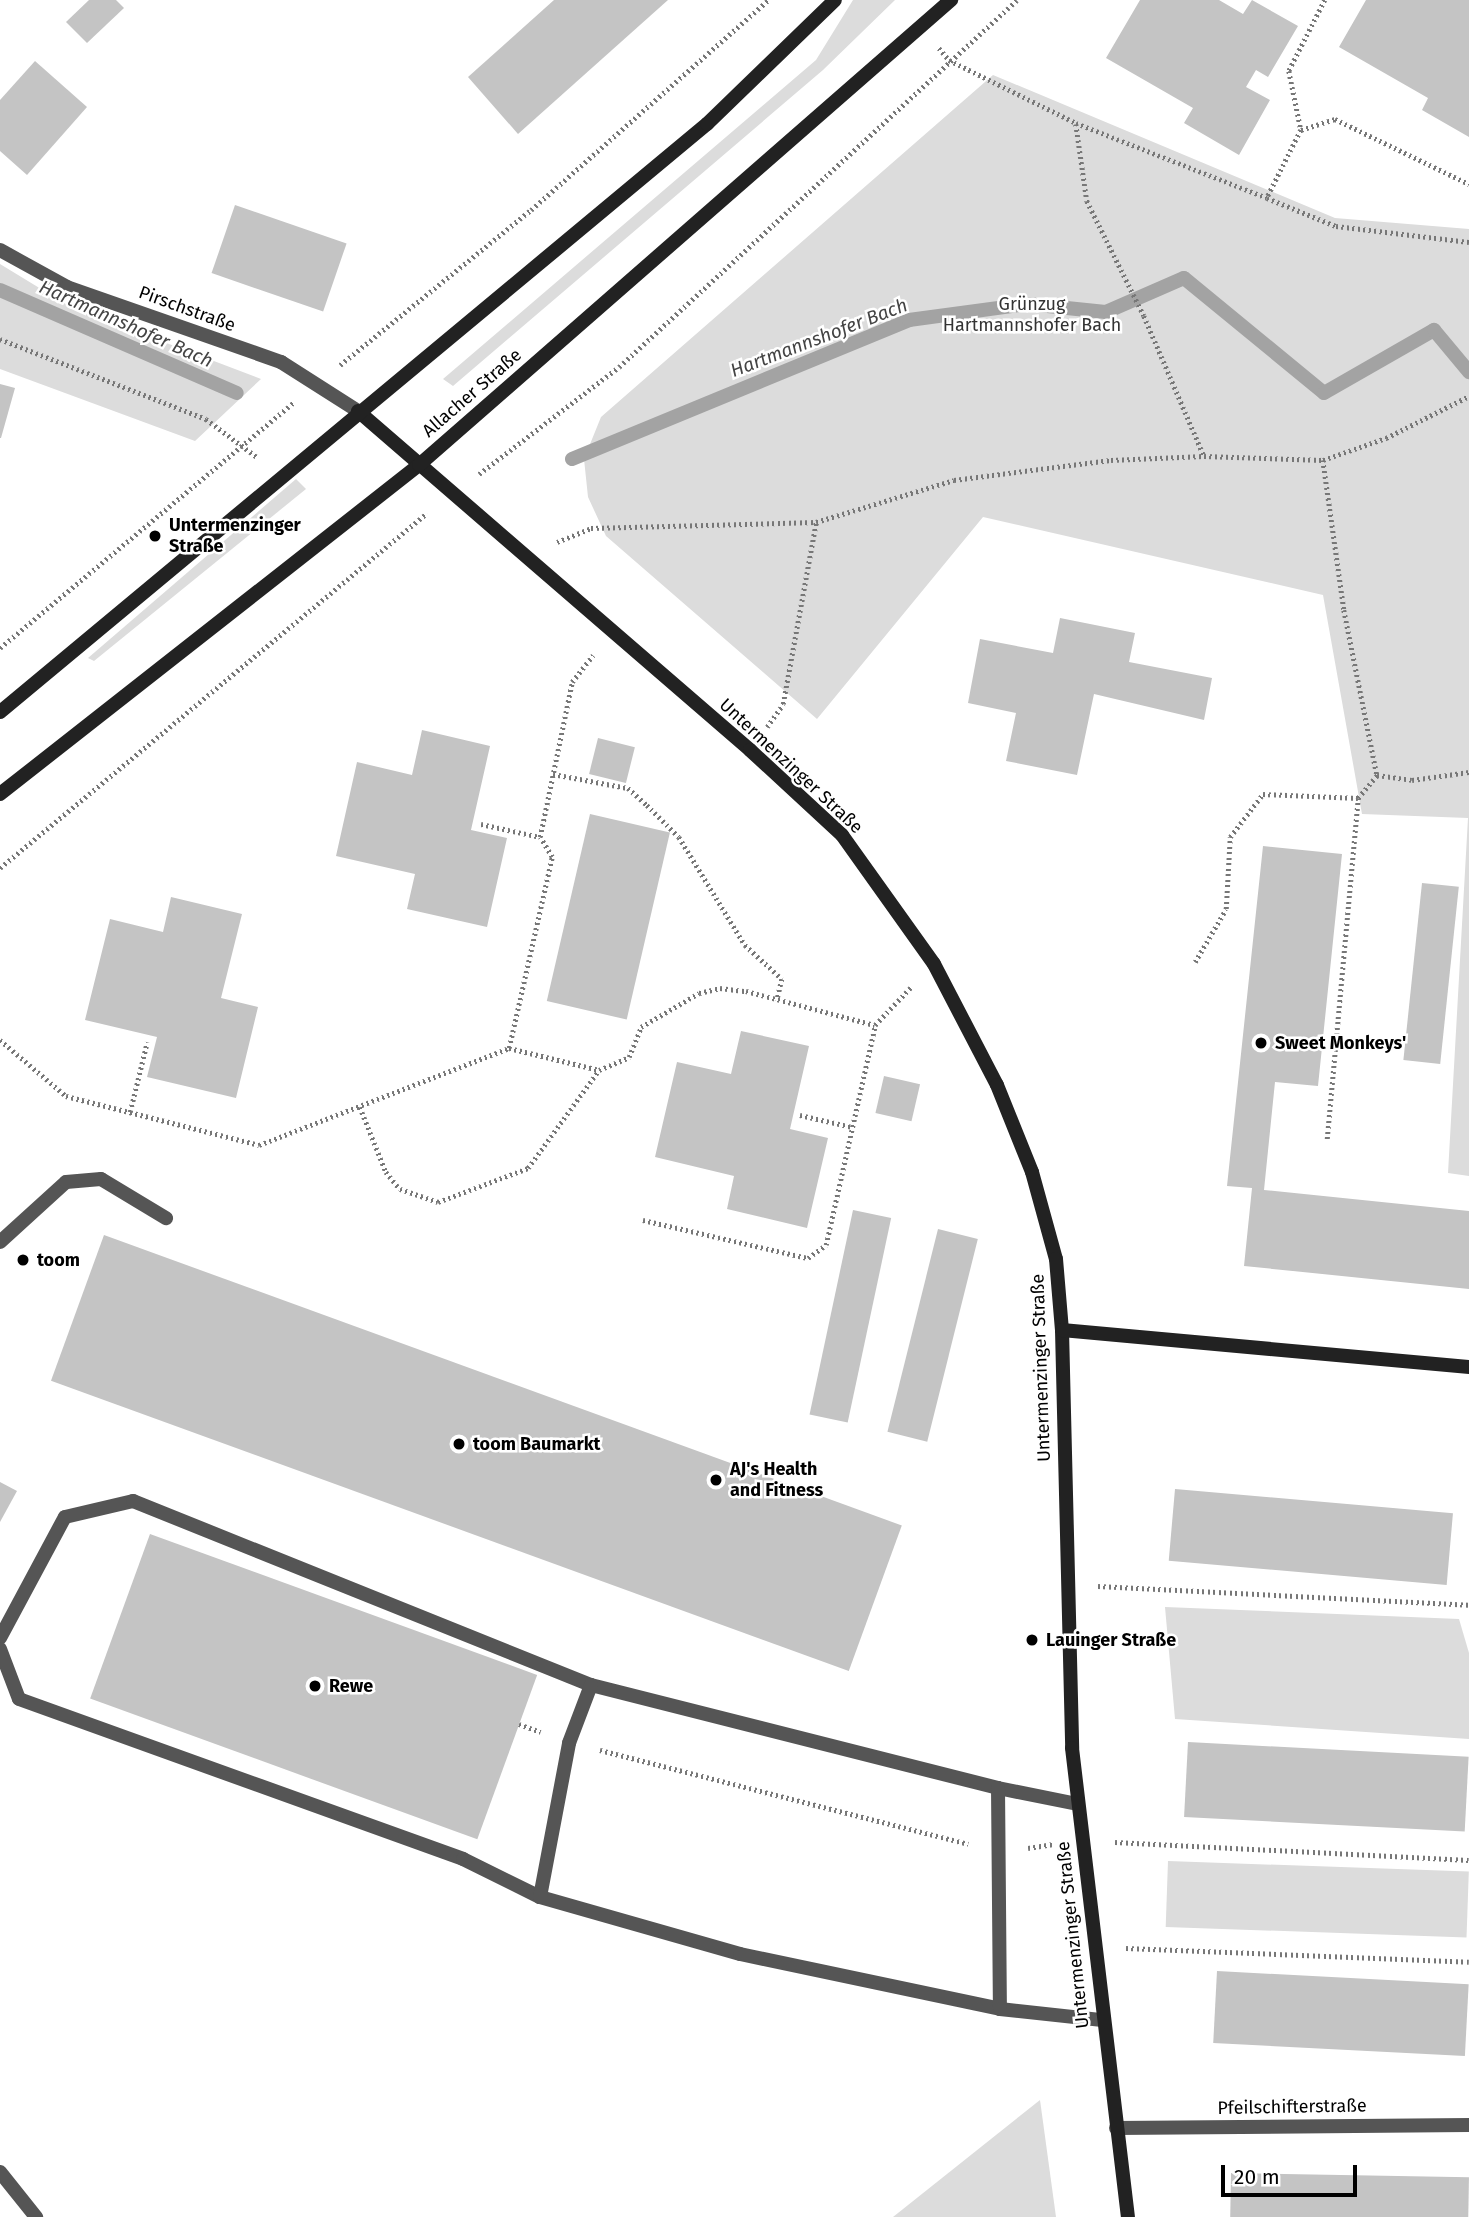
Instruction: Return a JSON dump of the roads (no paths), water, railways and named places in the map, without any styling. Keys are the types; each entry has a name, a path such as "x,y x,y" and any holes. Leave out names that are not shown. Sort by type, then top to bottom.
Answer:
{"street":[{"path":"0,712 279,476 707,124 835,0"},
{"name":"Allacher Straße","path":"0,794 419,465 951,0"},
{"name":"Pirschstraße","path":"0,250 67,287 281,362 319,382 358,411"},
{"name":"Untermenzinger Straße","path":"358,411 451,495 750,750 842,835 934,964 970,1026 1032,1172 1056,1259 1062,1330 1066,1584 1077,1804 1128,2217"},
{"path":"0,1242 66,1182 101,1179 166,1218"},
{"path":"1062,1330 1469,1367"},
{"path":"0,1638 65,1517 133,1501 590,1685 998,1788 1077,1804"},
{"path":"0,1649 19,1699 463,1859 540,1897 740,1954 1000,2009 1102,2020"},
{"path":"540,1897 569,1743 590,1685"},
{"path":"998,1788 1000,2009"},
{"name":"Pfeilschifterstraße","path":"1116,2128 1469,2125"},
{"path":"0,2172 36,2217"}],"waterway":[{"name":"Hartmannshofer Bach","path":"572,459 909,320 1028,304 1106,312 1184,278 1324,393 1434,330 1469,372"},
{"name":"Hartmannshofer Bach","path":"0,290 237,393"}],"place":[{"name":"Untermenzinger Straße","path":"155,536"},
{"name":"Sweet Monkeys'","path":"1261,1043"},
{"name":"toom","path":"23,1260"},
{"name":"toom Baumarkt","path":"459,1444"},
{"name":"AJ's Health and Fitness","path":"716,1480"},
{"name":"Lauinger Straße","path":"1032,1640"},
{"name":"Rewe","path":"315,1686"}],"park label":[{"name":"Grünzug Hartmannshofer Bach","path":"1032,315"}]}
